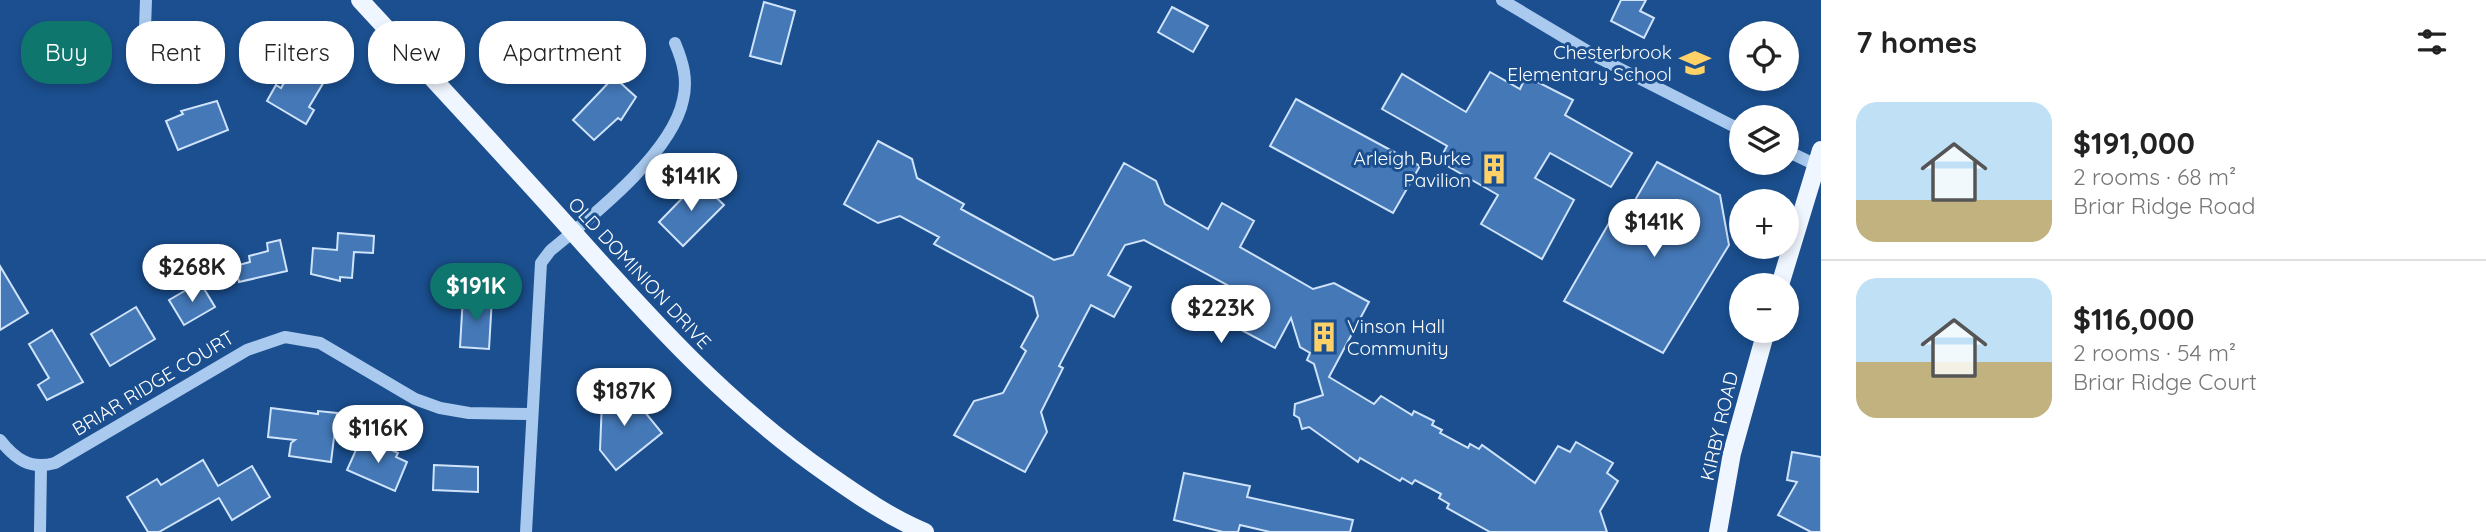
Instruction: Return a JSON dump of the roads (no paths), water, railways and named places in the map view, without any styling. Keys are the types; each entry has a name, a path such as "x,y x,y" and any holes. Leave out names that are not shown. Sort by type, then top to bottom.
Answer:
{"main road":[{"name":"OLD DOMINION DRIVE","path":"360,0 636,304 733,402 841,484 902,522 925,532"},
{"path":"1784,273 1818,157"},
{"name":"KIRBY ROAD","path":"1718,532 1732,453 1763,343"}],"street":[{"path":"145,21 146,0"},
{"path":"1502,0 1599,58 1729,124"},
{"path":"526,532 530,414 541,263 550,251 642,166 678,118 685,81 675,43"},
{"path":"1799,153 1818,157"},
{"name":"BRIAR RIDGE COURT","path":"41,466 55,463 247,350 285,337 320,343 404,393 440,408 468,413 530,414"},
{"path":"0,440 12,455 24,463 41,466 40,532"}],"place":[{"name":"Chesterbrook Elementary School","path":"1695,63"},
{"name":"Arleigh Burke Pavilion","path":"1494,169"},
{"name":"Vinson Hall Community","path":"1324,337"}]}
